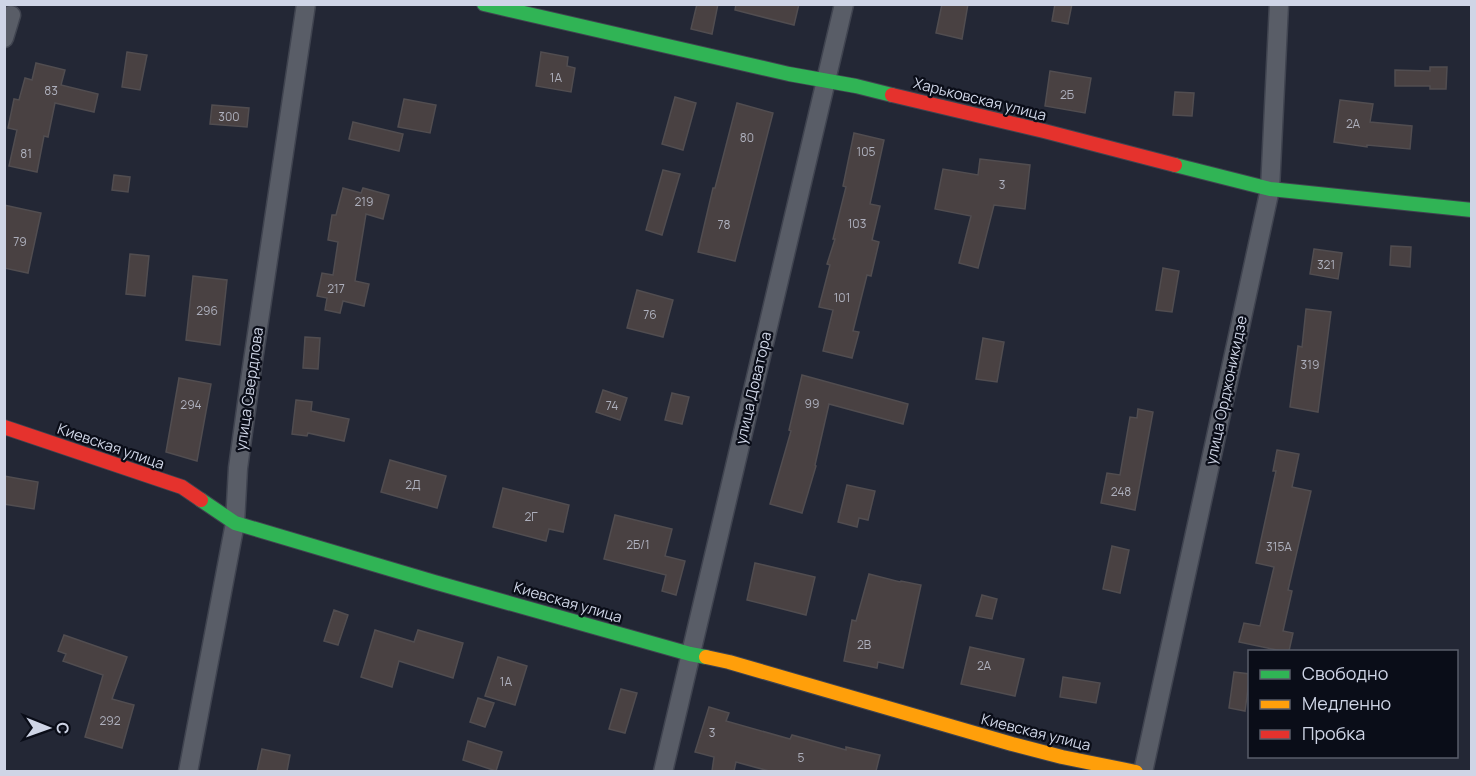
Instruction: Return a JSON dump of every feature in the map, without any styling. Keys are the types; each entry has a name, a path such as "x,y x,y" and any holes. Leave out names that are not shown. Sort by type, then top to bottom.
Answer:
{"street":[{"name":"улица Свердлова","path":"188,771 235,523 238,468 306,4"},
{"name":"Харьковская улица","path":"484,4 1044,131 1270,189 1472,210"},
{"name":"улица Доватора","path":"663,771 844,4"},
{"name":"улица Орджоникидзе","path":"1143,771 1270,189 1279,4"},
{"path":"4,38 11,15"},
{"name":"Киевская улица","path":"4,428 182,487 235,523 434,582 690,654 729,662 1012,744 1062,757 1136,771"}],"building":[{"path":"697,4 718,4 712,34 691,29"},
{"path":"736,4 799,4 794,25 735,10"},
{"path":"942,4 968,4 962,39 936,33"},
{"path":"1055,4 1072,4 1068,24 1052,21"},
{"path":"127,52 147,55 140,90 122,87"},
{"path":"541,52 568,57 567,66 575,68 571,92 536,86"},
{"path":"36,63 65,70 61,85 98,94 94,112 55,103 48,137 44,136 37,172 9,166 17,130 8,128 14,99 19,100 25,78 32,80"},
{"path":"1430,67 1447,67 1446,89 1430,89 1430,86 1395,86 1395,70 1430,71"},
{"path":"1050,71 1091,78 1085,113 1045,106"},
{"path":"1175,92 1194,93 1192,116 1173,115"},
{"path":"675,97 696,103 683,150 662,144"},
{"path":"404,99 436,105 430,133 398,127"},
{"path":"1340,100 1373,104 1370,122 1412,126 1410,149 1367,145 1367,147 1334,142"},
{"path":"737,103 773,113 735,261 698,252"},
{"path":"212,105 249,108 247,127 210,124"},
{"path":"353,122 403,134 399,151 349,139"},
{"path":"854,133 884,140 870,204 880,206 872,240 879,242 871,276 867,275 853,331 859,332 852,358 823,351 833,310 819,307 846,187 843,186"},
{"path":"980,159 1030,165 1025,209 994,205 978,268 959,263 971,216 935,209 943,169 978,175"},
{"path":"663,170 680,174 662,235 646,230"},
{"path":"114,175 130,177 128,192 112,190"},
{"path":"343,188 361,193 363,188 389,195 383,219 366,214 355,281 369,284 364,306 343,301 340,313 325,310 327,298 317,296 322,273 333,275 338,242 328,240 332,215 336,215"},
{"path":"4,205 41,213 28,273 4,268"},
{"path":"1391,246 1411,247 1410,267 1390,265"},
{"path":"1314,249 1342,253 1338,279 1310,274"},
{"path":"130,254 149,256 145,296 126,294"},
{"path":"1163,268 1179,271 1172,312 1156,310"},
{"path":"193,276 227,280 220,345 186,340"},
{"path":"637,290 673,300 663,337 627,328"},
{"path":"1306,309 1331,312 1318,412 1290,407 1298,346 1302,347"},
{"path":"305,337 320,338 318,369 303,368"},
{"path":"983,338 1004,342 997,382 976,379"},
{"path":"802,375 908,404 903,424 829,404 816,466 802,513 770,504 791,431 789,430"},
{"path":"179,378 211,384 197,461 166,452"},
{"path":"603,390 627,398 620,420 596,412"},
{"path":"672,393 689,397 682,424 665,420"},
{"path":"296,400 312,402 311,411 349,419 344,441 308,433 307,436 292,434"},
{"path":"1138,409 1153,412 1135,510 1101,503 1107,473 1120,475 1130,417 1137,418"},
{"path":"1277,450 1299,454 1292,487 1311,491 1288,590 1292,591 1283,631 1293,633 1289,650 1277,650 1239,642 1244,623 1260,626 1274,567 1256,563 1276,471 1273,471"},
{"path":"390,460 446,476 437,508 381,492"},
{"path":"4,476 38,482 34,509 4,504"},
{"path":"847,485 875,491 868,520 859,518 857,527 838,522"},
{"path":"503,488 569,505 563,532 549,529 546,541 493,527"},
{"path":"615,515 672,529 665,556 685,561 676,595 662,591 666,575 604,559"},
{"path":"1112,546 1129,550 1120,593 1103,589"},
{"path":"755,563 815,577 806,615 747,600"},
{"path":"869,574 921,585 903,668 878,662 877,668 844,661 852,620 856,621"},
{"path":"982,595 997,599 992,619 976,616"},
{"path":"334,610 348,615 338,645 324,641"},
{"path":"375,630 414,642 418,630 463,643 453,678 399,661 392,687 361,677"},
{"path":"64,635 127,657 112,699 134,705 122,748 85,737 103,675 63,661 66,654 58,651"},
{"path":"970,647 1024,659 1015,696 961,684"},
{"path":"498,657 527,666 515,705 485,696"},
{"path":"1234,672 1248,674 1245,711 1229,708"},
{"path":"1063,677 1100,683 1096,703 1060,697"},
{"path":"621,689 637,693 625,733 609,729"},
{"path":"478,698 494,703 485,727 470,722"},
{"path":"709,707 729,713 726,721 790,739 792,735 846,750 846,747 880,755 876,771 769,771 736,762 734,771 712,771 714,757 695,752"},
{"path":"468,741 502,752 496,771 463,760"},
{"path":"262,749 290,755 287,771 257,771"}],"traffic: fast":[{"path":"484,4 789,74 892,95"},
{"path":"1175,165 1270,189 1472,210"},
{"path":"201,500 235,523 434,582 706,657"}],"traffic: slow":[{"path":"706,657 1012,744 1136,772"}],"traffic: jam":[{"path":"892,95 1175,165"},
{"path":"4,427 182,487 201,500"}]}
